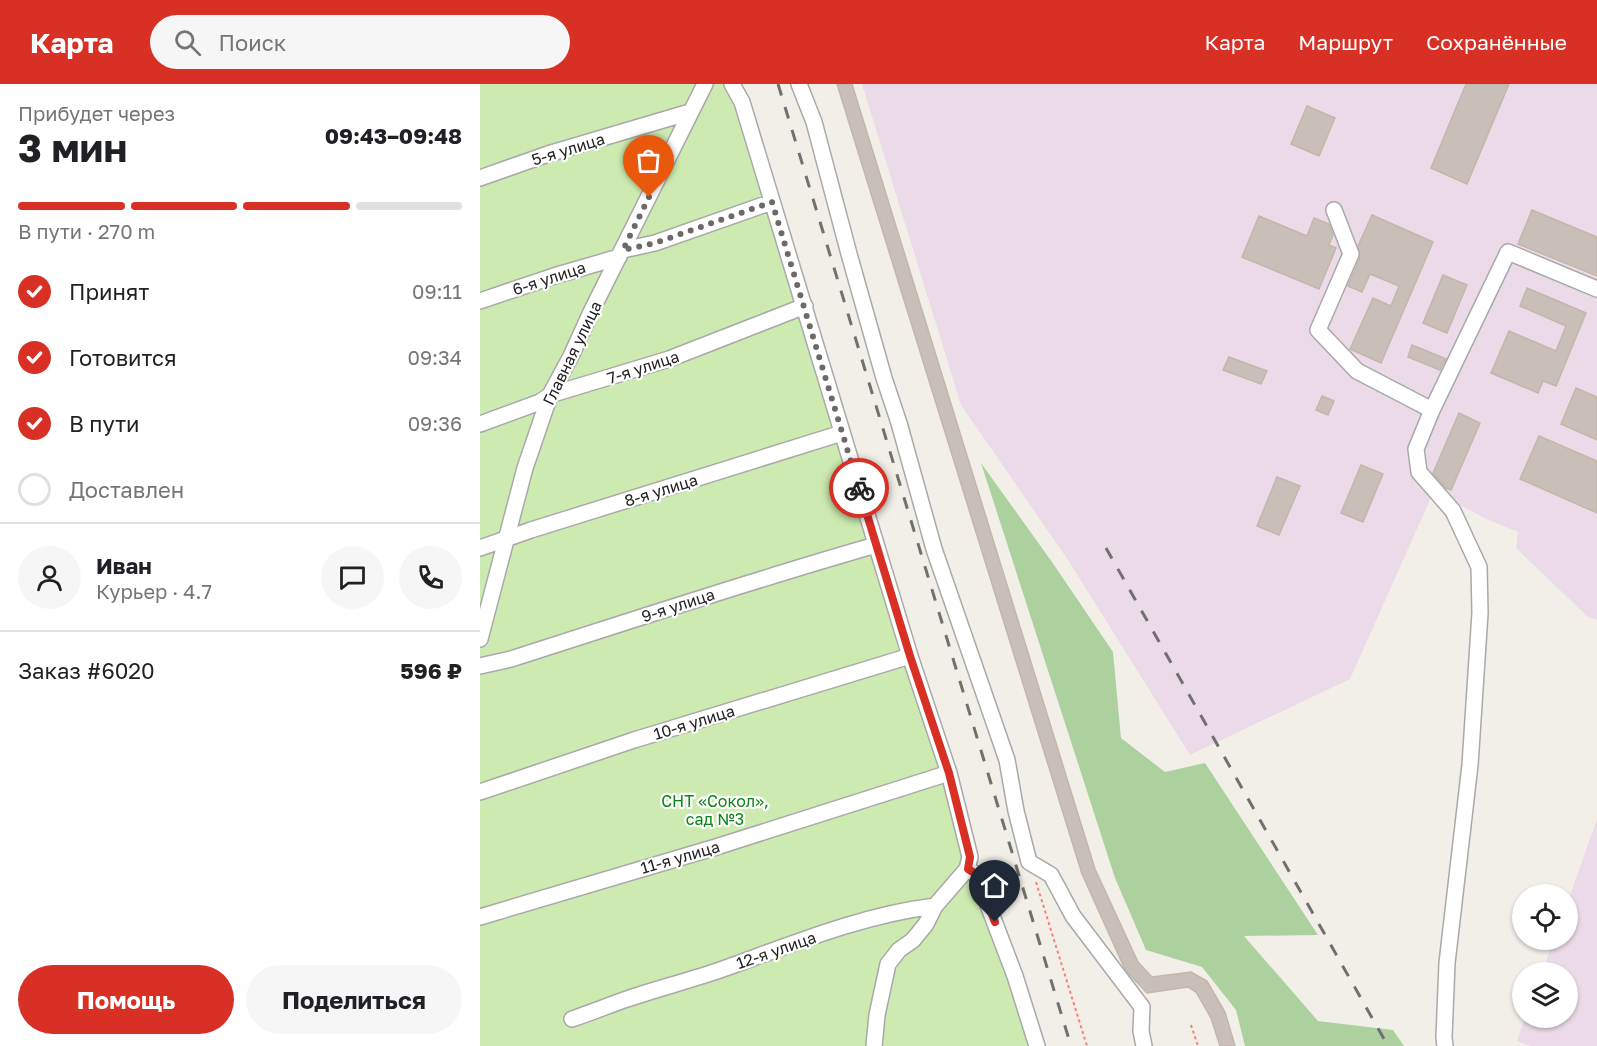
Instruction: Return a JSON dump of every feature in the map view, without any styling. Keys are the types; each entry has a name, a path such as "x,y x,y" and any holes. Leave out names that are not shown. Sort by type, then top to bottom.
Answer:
{"street":[{"name":"Главная улица","path":"480,639 525,468 550,395 571,357 591,312 705,84"},
{"path":"732,84 742,102 910,656 949,773 970,857 968,869 935,906 926,924 888,964 877,1015 874,1046"},
{"path":"799,84 814,122 849,254 884,378 900,423 934,549 1007,760 1016,811 1029,862 1051,875 1073,916 1142,1007 1141,1031 1144,1046"},
{"name":"5-я улица","path":"480,178 548,154 690,112"},
{"name":"6-я улица","path":"480,301 772,202"},
{"path":"1334,210 1351,254 1318,330 1357,370 1432,410"},
{"path":"1445,1046 1447,963 1470,765 1480,613 1479,567 1453,512 1419,472 1416,449 1432,410 1508,252 1597,289"},
{"name":"7-я улица","path":"480,424 540,402 550,395 669,359 805,306"},
{"name":"8-я улица","path":"480,548 523,532 842,433"},
{"name":"9-я улица","path":"480,666 511,659 715,592 876,544"},
{"name":"10-я улица","path":"480,792 634,740 910,656"},
{"name":"11-я улица","path":"480,917 716,847 949,773"},
{"path":"968,869 976,874 980,884 1015,976 1037,1046"},
{"name":"12-я улица","path":"572,1019 864,921 911,909 935,906"}],"path":[{"path":"1029,862 1087,1046"},
{"path":"1191,1025 1198,1046"}],"shaded area":[{"path":"862,84 1597,84 1597,620 1588,617 1516,548 1518,532 1484,518 1434,491 1350,679 1190,755 1068,560 961,405"},
{"path":"1597,819 1597,1046 1530,1046 1517,1041 1521,1028 1578,1028 1578,962 1546,962 1550,950 1578,950 1578,884 1574,884"}],"green space":[{"name":"СНТ «Сокол», сад №3","path":"480,84 741,84 1017,999 1035,1046 480,1046"},
{"path":"981,463 1113,652 1121,738 1165,772 1205,763 1318,935 1244,936 1318,1021 1393,1030 1404,1046 1245,1046 1236,1010 1202,967 1146,950 1115,878"}],"building":[{"path":"837,84 852,84 1095,869 1138,962 1152,977 1191,972 1207,981 1225,1012 1235,1046 1220,1046 1211,1018 1196,992 1188,987 1147,993 1130,975 1124,967 1082,874"},
{"path":"1466,84 1509,84 1467,184 1431,168"},
{"path":"1307,106 1335,118 1319,156 1291,144"},
{"path":"1532,210 1597,237 1597,276 1518,244"},
{"path":"1372,215 1433,242 1381,363 1350,349 1373,298 1391,306 1399,286 1370,274 1362,292 1348,286 1360,258 1358,246"},
{"path":"1259,216 1307,236 1314,218 1329,224 1333,235 1329,245 1336,248 1319,289 1242,257"},
{"path":"1443,275 1467,285 1447,333 1423,323"},
{"path":"1527,288 1586,313 1556,386 1543,381 1538,393 1491,373 1509,331 1556,351 1566,326 1520,306"},
{"path":"1412,345 1446,359 1440,370 1408,357"},
{"path":"1229,357 1267,371 1261,384 1223,370"},
{"path":"1576,388 1597,397 1597,440 1561,424"},
{"path":"1322,396 1334,401 1328,415 1316,410"},
{"path":"1459,413 1480,423 1451,490 1446,488 1433,473"},
{"path":"1539,436 1597,461 1597,513 1520,479"},
{"path":"1361,465 1383,474 1363,522 1341,513"},
{"path":"1277,477 1300,486 1279,535 1257,526"}],"railway":[{"path":"778,84 1071,1046"},
{"path":"1106,548 1388,1046"}],"way so far":[{"path":"649,197 623,250 655,243 772,202 859,488"}],"route":[{"path":"859,488 910,656 949,773 970,857 968,869 976,874 995,922"}]}
